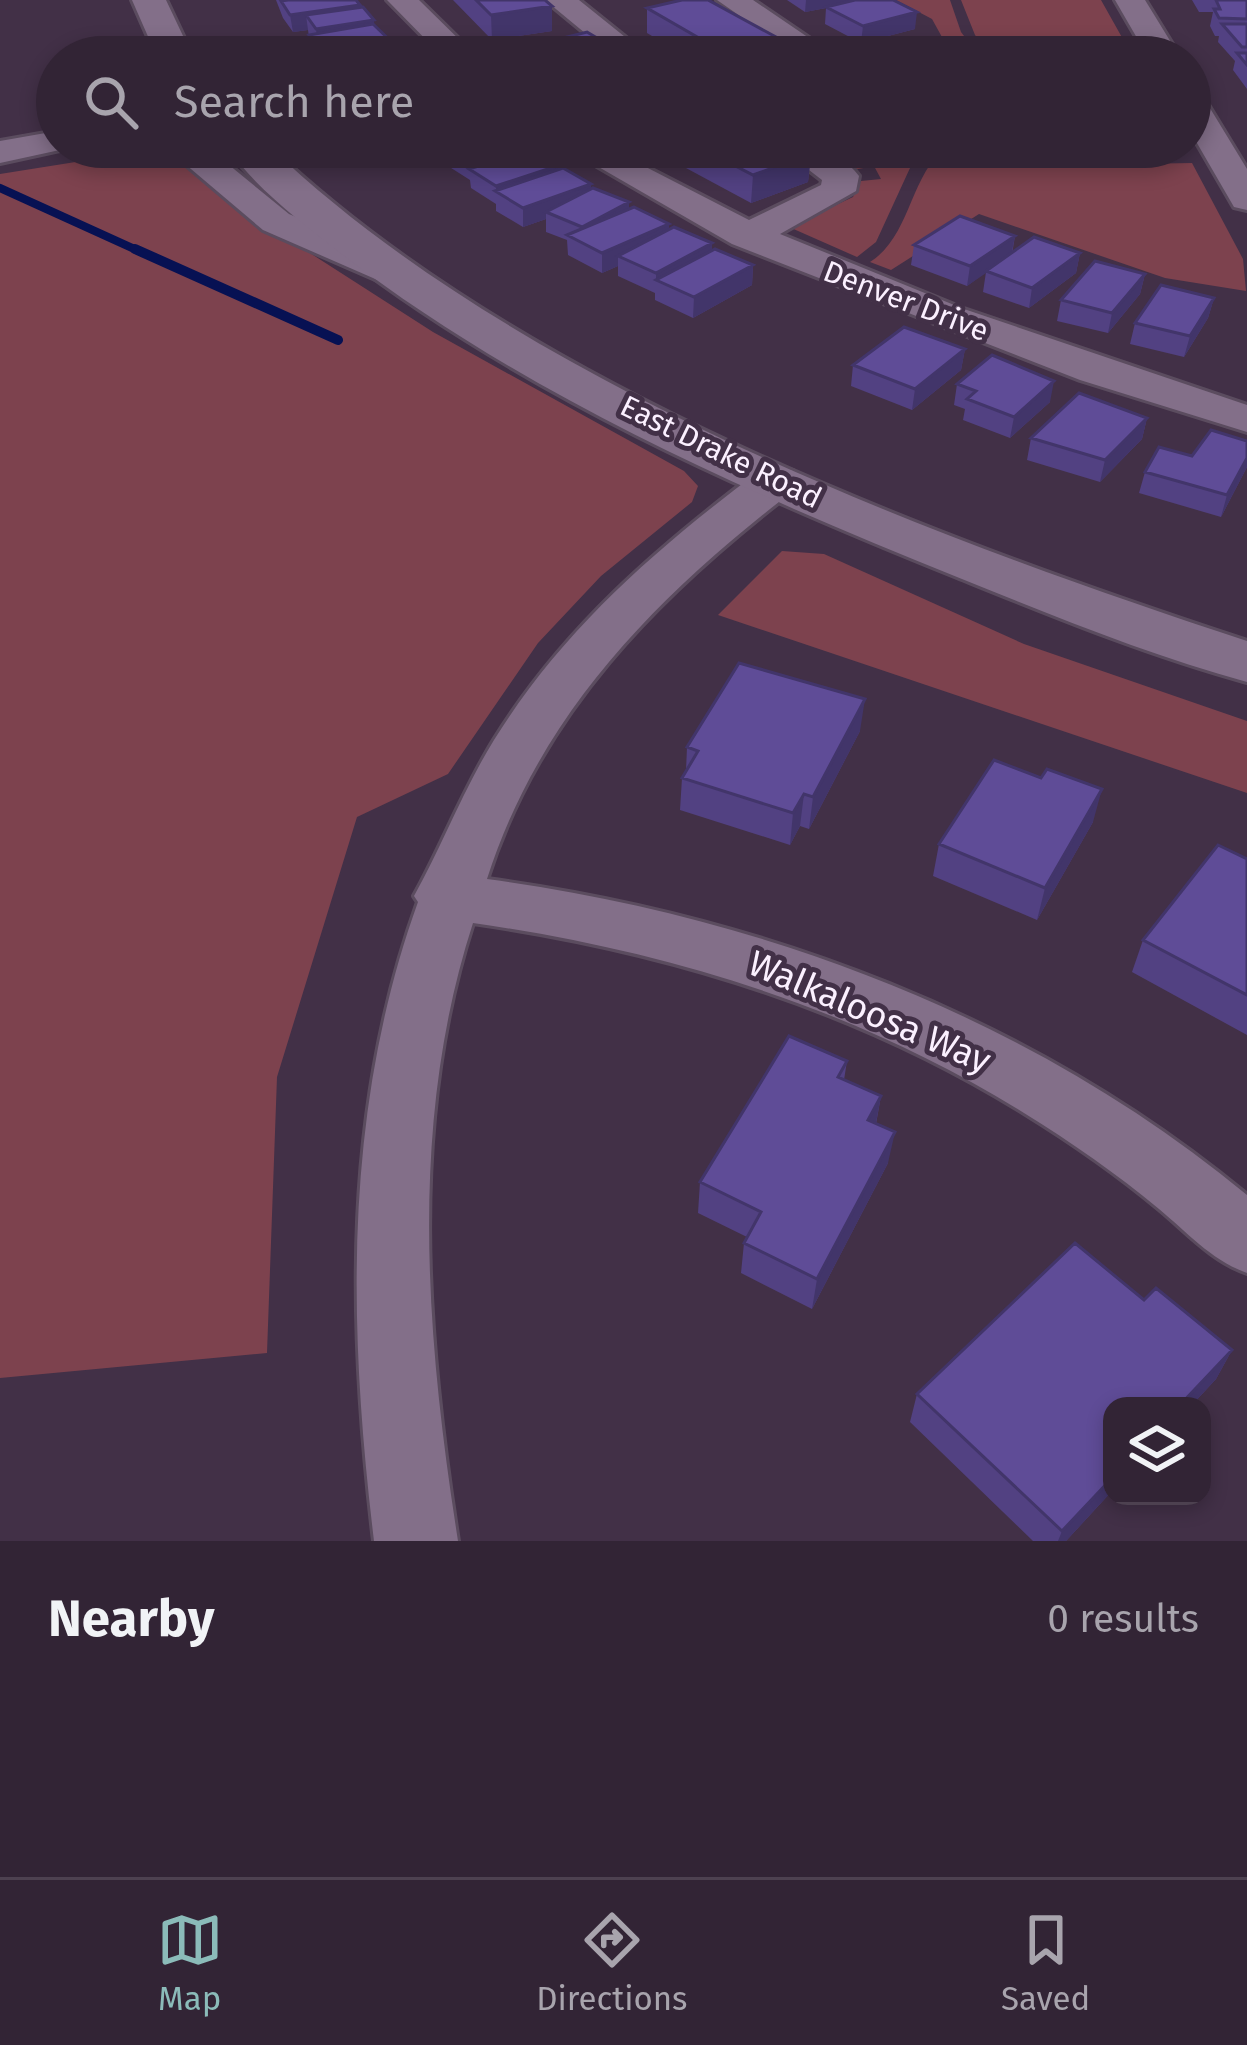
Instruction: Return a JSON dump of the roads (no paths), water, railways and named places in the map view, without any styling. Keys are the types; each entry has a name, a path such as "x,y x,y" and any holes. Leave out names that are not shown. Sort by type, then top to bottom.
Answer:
{"main road":[{"path":"148,0 165,36"},
{"name":"East Drake Road","path":"270,168 352,241 579,383 776,481 967,561 1247,662"}],"street":[{"path":"402,0 439,36"},
{"path":"560,0 607,36"},
{"path":"732,0 788,36"},
{"path":"1130,0 1151,36"},
{"path":"1218,145 1247,199"},
{"path":"217,168 276,222 404,277"},
{"name":"Denver Drive","path":"620,168 746,236 836,277 1235,416"},
{"path":"746,236 838,191 841,176 829,168"},
{"path":"1235,416 1247,372"},
{"path":"416,1541 405,1475 389,1269 402,1078 445,896 524,733 586,649 637,594 776,481"},
{"name":"Walkaloosa Way","path":"445,896 656,931 759,960 872,1004 990,1060 1110,1135 1247,1240"}],"waterway":[{"path":"0,188 141,252"},
{"path":"135,249 338,340"}]}
